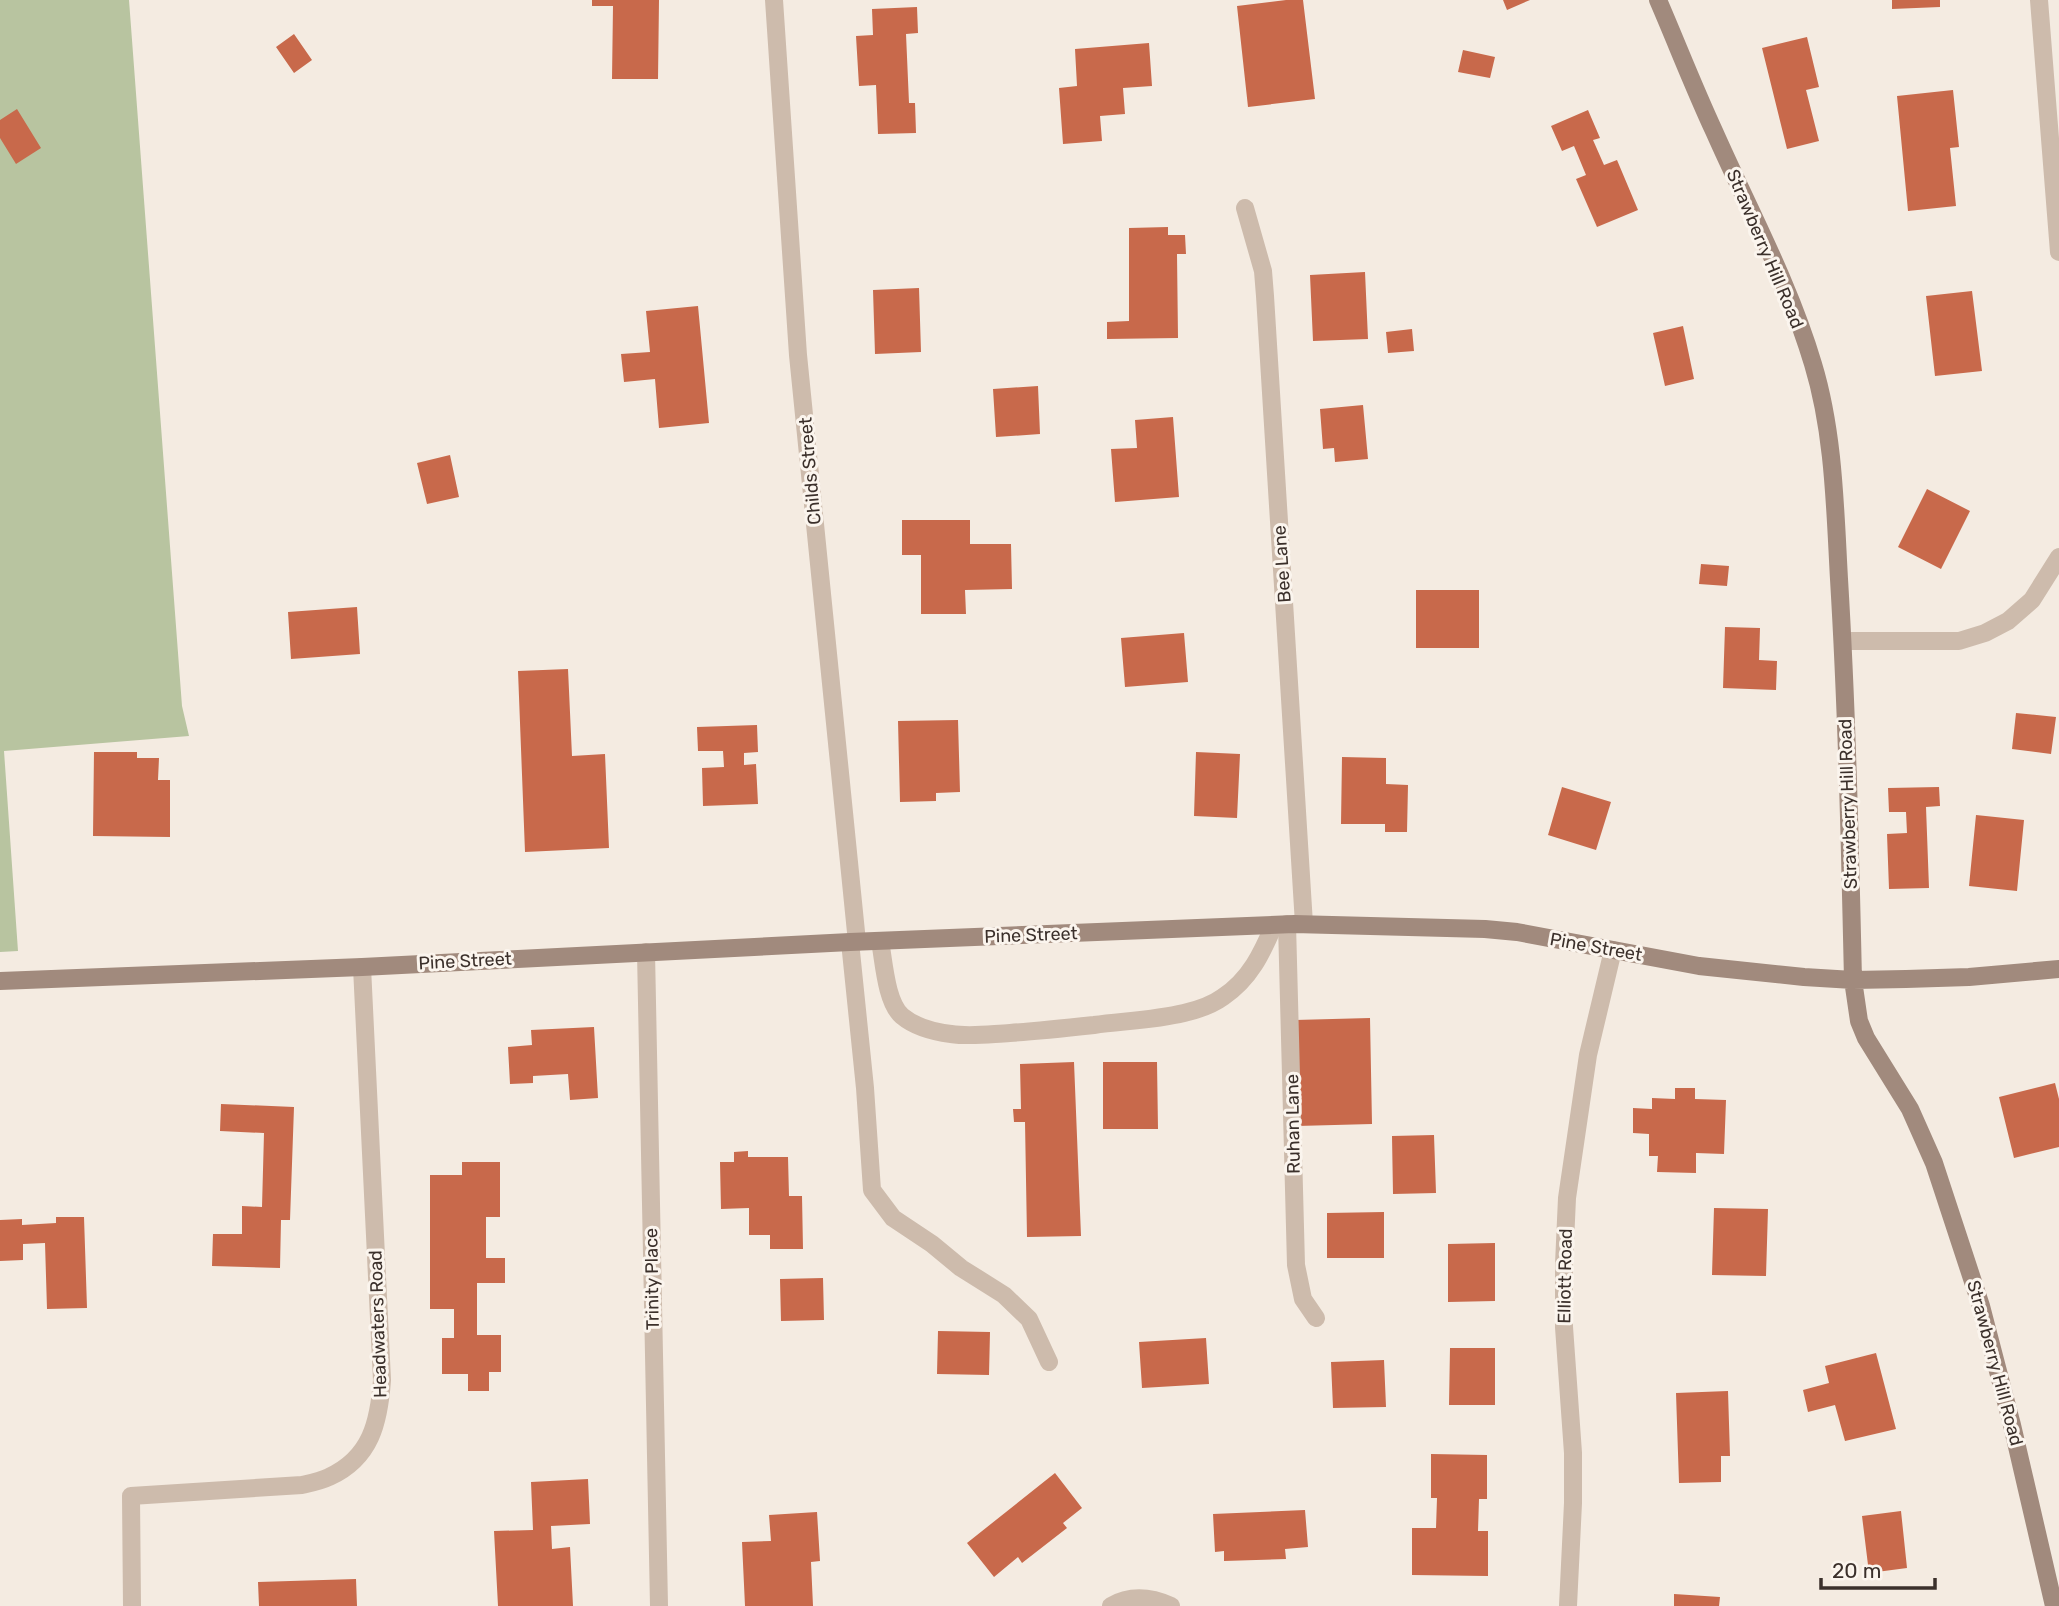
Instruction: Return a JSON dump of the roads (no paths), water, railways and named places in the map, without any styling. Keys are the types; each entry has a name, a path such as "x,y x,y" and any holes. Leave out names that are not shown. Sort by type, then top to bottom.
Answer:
{"main road":[{"name":"Strawberry Hill Road","path":"1658,0 1795,309 1813,364 1827,432 1832,477 1843,641 1853,980 1859,1021 1866,1038 1910,1109 1929,1153 1981,1306 2054,1606"},
{"name":"Pine Street","path":"0,981 1289,924 1517,932 1699,966 1757,974 1853,980 1969,977 2059,969"}],"street":[{"name":"Childs Street","path":"774,0 799,355 853,942 872,1190 893,1218 1012,1303 1029,1320 1049,1362"},
{"path":"2039,0 2059,252"},
{"name":"Bee Lane","path":"1245,208 1260,262 1265,296 1289,924"},
{"path":"1843,641 1959,641 1985,633 2008,621 2032,600 2059,557"},
{"path":"880,941 895,1010 905,1019 925,1028 952,1034 978,1035 1160,1017 1206,1006 1223,998 1250,973 1259,958 1289,924"},
{"name":"Ruhan Lane","path":"1289,924 1296,1265 1303,1299 1316,1318"},
{"name":"Elliott Road","path":"1568,1606 1573,1490 1564,1327 1567,1198 1588,1055 1613,950"},
{"name":"Trinity Place","path":"646,952 659,1606"},
{"name":"Headwaters Road","path":"132,1606 131,1496 302,1485 328,1478 347,1466 363,1451 373,1432 380,1410 382,1380 362,967"},
{"path":"1111,1606 1129,1599 1144,1598 1171,1606"}]}
